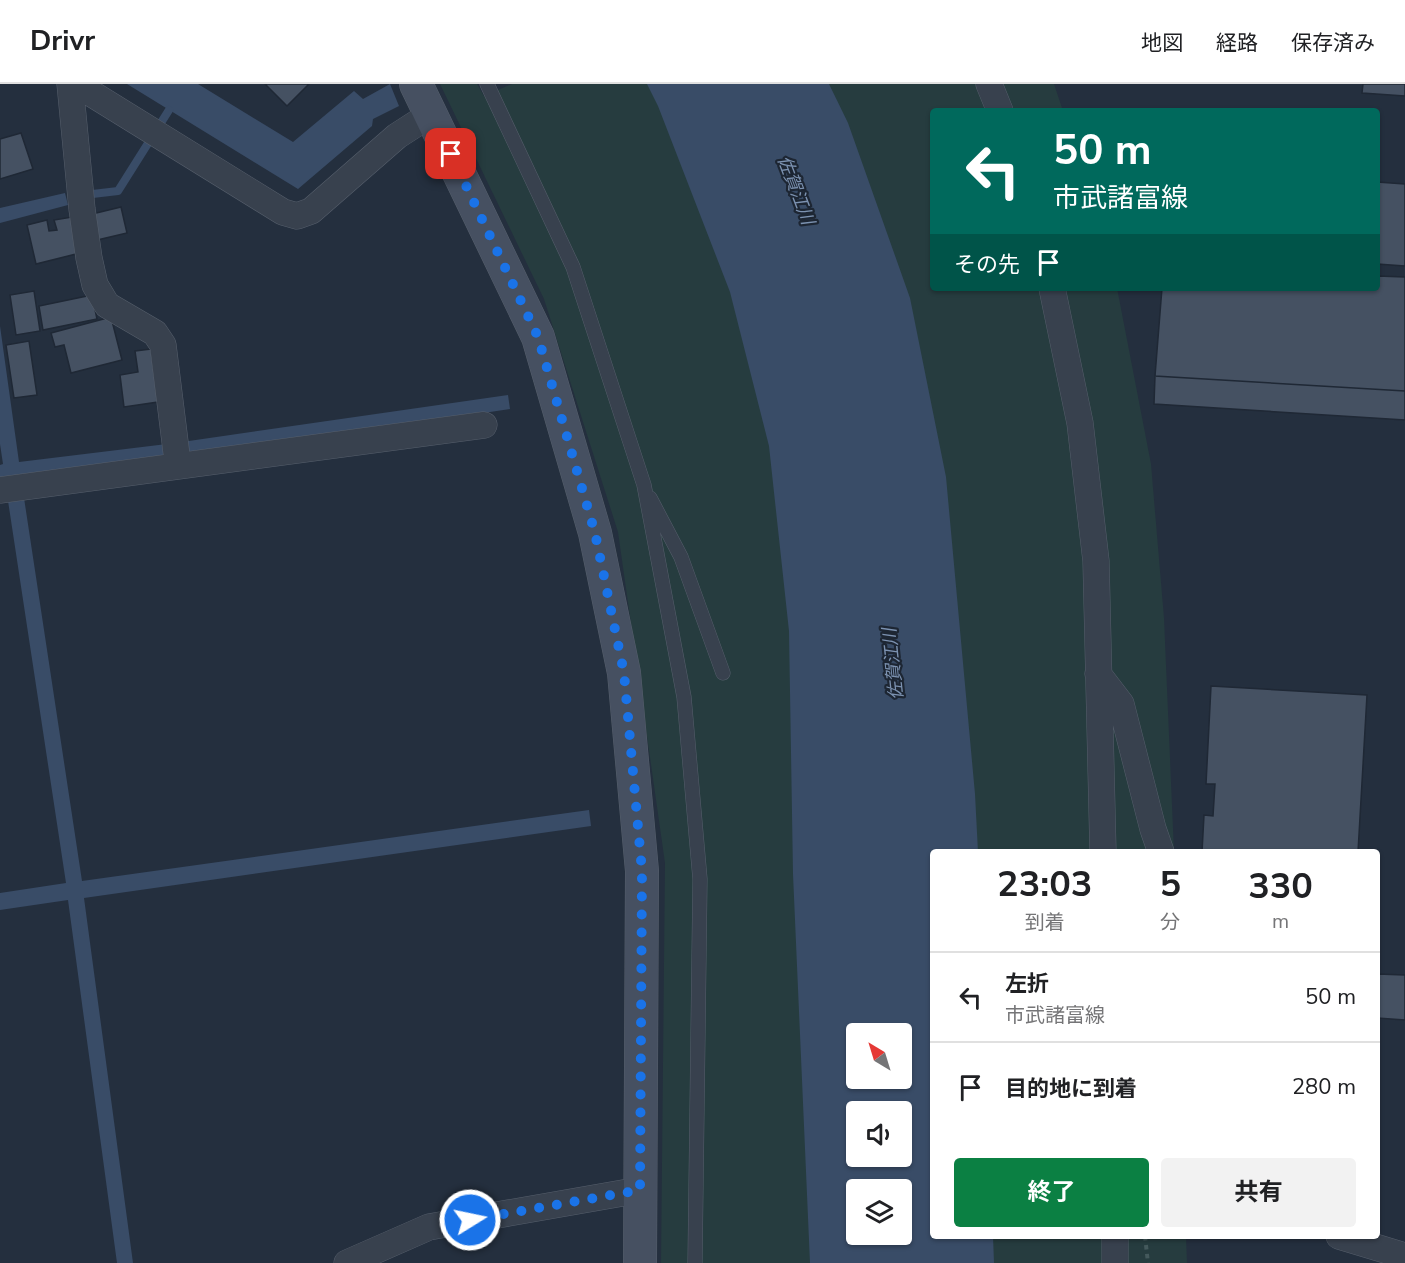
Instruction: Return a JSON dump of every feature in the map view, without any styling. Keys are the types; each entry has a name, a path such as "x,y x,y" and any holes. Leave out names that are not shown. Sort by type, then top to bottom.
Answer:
{"main road":[{"path":"416,84 538,337 595,533 624,673 642,871 640,1263"}],"street":[{"path":"70,84 81,199 95,285 107,305 155,333 163,345 176,456"},
{"path":"76,84 283,212 297,216 311,211 397,136 431,114"},
{"path":"989,84 999,108"},
{"path":"1053,291 1080,423 1096,561 1103,849"},
{"path":"2,490 176,456 484,425"},
{"path":"1098,674 1120,704 1160,849"},
{"path":"347,1263 429,1227 640,1190"},
{"path":"1114,1239 1115,1263"},
{"path":"1349,1239 1405,1256"}],"lane":[{"path":"487,84 573,267 644,485 684,697 700,879 695,1263"},
{"path":"644,485 681,557 723,674"}],"path":[{"path":"1145,1239 1148,1263"}],"green space":[{"path":"440,84 477,84 484,96 512,84 679,84 820,509 836,1263 661,1263 665,863 618,532 544,299"},
{"path":"801,84 1054,84 1062,108 930,108 930,291 1118,291 1151,464 1164,618 1174,849 954,849"},
{"path":"967,1239 1186,1239 1187,1263 968,1263"}],"water":[{"path":"127,84 198,84 293,142 354,91 363,99 390,84 399,106 373,119 372,126 298,189"},
{"name":"佐賀江川","path":"647,84 829,84 848,123 910,298 946,477 975,794 978,849 930,849 930,1239 993,1239 994,1263 810,1263 793,874 789,631 769,446 730,292 658,106"},
{"path":"65,193 68,205 0,223 0,208"},
{"path":"0,326 19,462 175,443 508,395 510,409 177,459 21,478 82,881 589,810 591,826 84,898 133,1263 117,1263 68,900 0,910 0,893 66,883 5,481 0,481 0,465 3,464 0,444"}],"building":[{"path":"265,84 309,84 287,106"},
{"path":"1363,84 1405,84 1405,96 1362,93"},
{"path":"21,133 33,169 0,179 0,139"},
{"path":"1380,182 1405,184 1405,266 1380,264"},
{"path":"121,207 127,233 93,241 88,215"},
{"path":"72,217 80,253 36,264 27,225 47,220 49,231 57,230 54,220"},
{"path":"1380,276 1405,277 1405,391 1155,376 1162,291 1380,291"},
{"path":"34,291 40,331 16,335 10,295"},
{"path":"92,295 97,319 43,330 39,306"},
{"path":"111,317 122,360 71,373 64,345 55,347 51,333"},
{"path":"29,341 37,395 14,398 6,345"},
{"path":"151,349 158,402 124,407 120,375 138,372 135,351"},
{"path":"1155,376 1405,391 1405,420 1154,404"},
{"path":"1211,686 1367,695 1358,849 1202,849 1204,815 1213,816 1215,784 1206,784"},
{"path":"1380,974 1405,975 1405,1020 1380,1018"}],"waterway":[{"path":"84,195 118,191 169,110"}],"route":[{"path":"451,154 538,337 595,533 624,673 642,871 640,1190 470,1220"}]}
